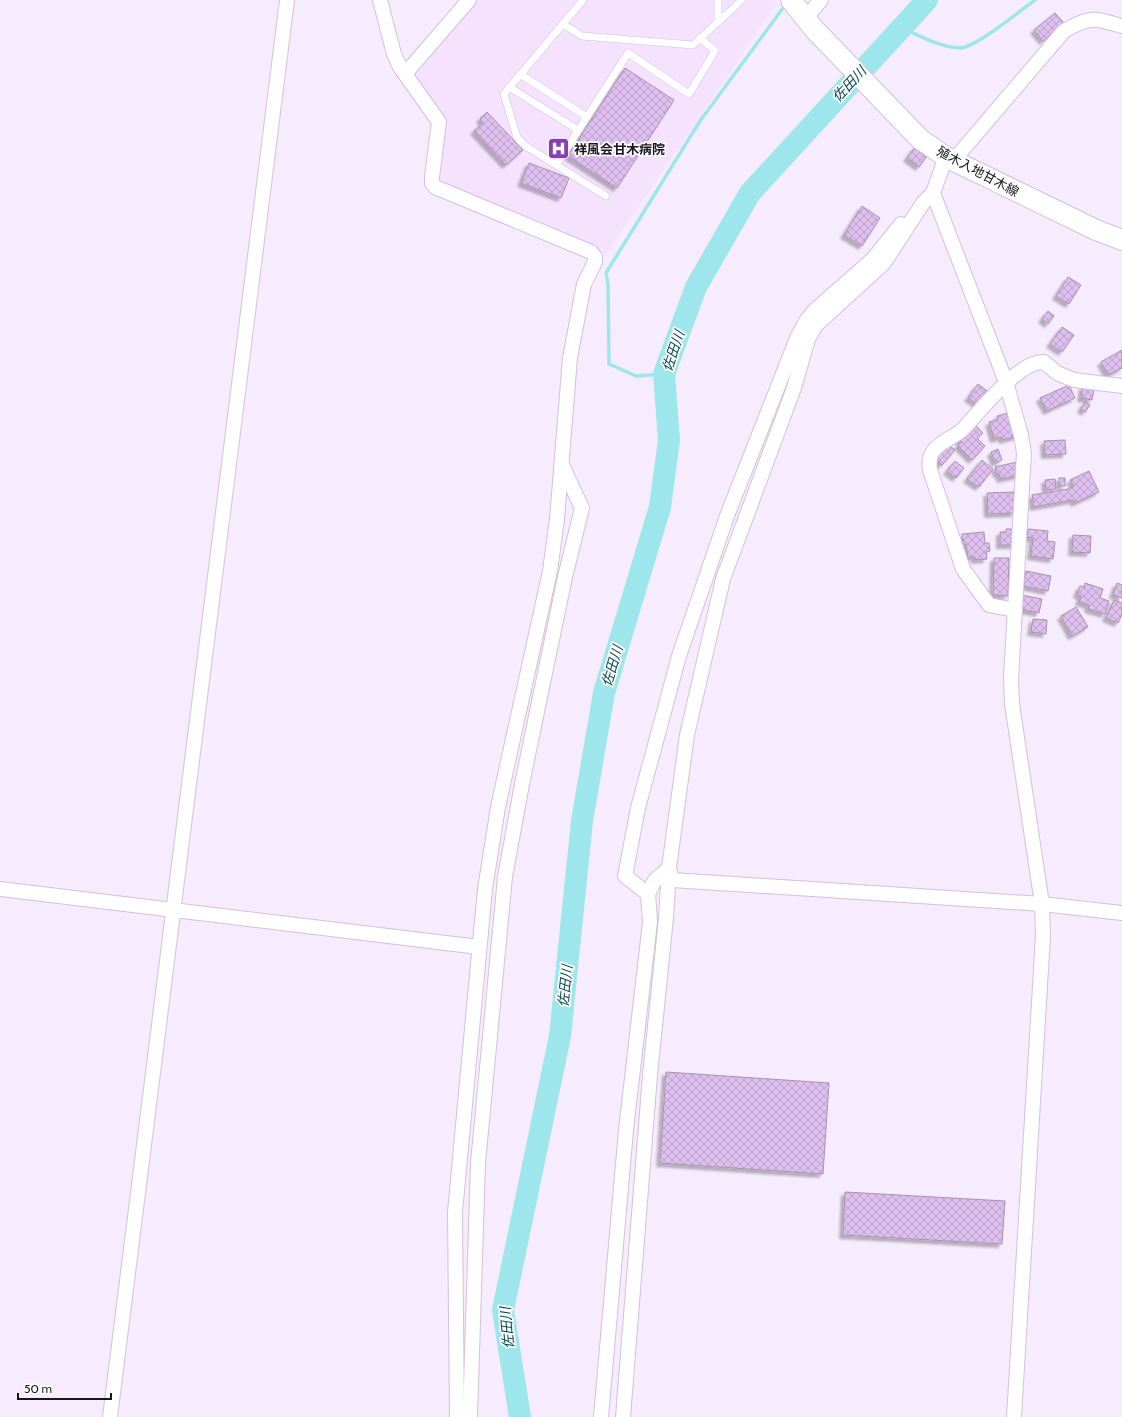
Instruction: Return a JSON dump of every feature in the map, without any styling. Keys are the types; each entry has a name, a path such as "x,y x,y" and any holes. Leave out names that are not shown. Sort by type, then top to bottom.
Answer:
{"main road":[{"name":"殖木入地甘木線","path":"790,0 810,24 920,139 950,159 1096,230 1122,240"}],"street":[{"path":"110,1417 287,0"},
{"path":"380,0 394,54 405,74 439,122 432,177 432,183 435,187 590,252 595,257 595,262 584,284 570,358 562,465 550,571 498,807 485,889 455,1212 457,1417"},
{"path":"405,74 469,0"},
{"path":"810,24 820,0"},
{"path":"648,894 628,880 625,876 638,808 660,723 679,656 727,516 797,338 806,321 814,311 873,258 892,233 933,192 950,159 1064,32 1082,20 1090,19 1102,20 1122,26"},
{"path":"933,192 1006,382 1021,435 1024,453 1011,678 1012,704 1042,904 1043,936 1014,1417"},
{"path":"622,1417 649,1083 666,918 669,868 687,735 723,579 794,388 808,338 816,325 884,263 922,203"},
{"path":"1015,610 989,605 963,569 930,470 930,456 934,449 961,431 1006,382 1035,362 1044,362 1057,373 1074,380 1122,386"},
{"path":"470,1417 478,1163 505,877 522,784 560,600 582,508 562,465"},
{"path":"601,1417 626,1130 650,922 648,894 655,880 669,868"},
{"path":"669,868 672,880 1042,904 1122,913"},
{"path":"0,889 479,947"}],"lane":[{"path":"584,0 504,94 517,137 524,145 606,196"},
{"path":"718,0 718,22"},
{"path":"563,24 582,36 693,45 742,0"},
{"path":"556,165 628,53 689,94 715,51 700,38"},
{"path":"520,74 587,117"},
{"path":"509,87 578,130"}],"shaded area":[{"name":"祥風会甘木病院","path":"479,0 775,0 777,3 606,255 439,181 443,117 415,75"}],"building":[{"path":"1055,13 1064,23 1043,41 1034,30"},
{"path":"625,68 674,100 617,188 568,156"},
{"path":"487,112 523,150 506,165 474,131 483,123 480,119"},
{"path":"915,147 927,156 919,167 907,158"},
{"path":"529,163 569,178 561,198 521,183"},
{"path":"862,206 880,218 862,246 844,235"},
{"path":"1068,277 1081,285 1069,304 1056,296"},
{"path":"1048,311 1054,316 1048,324 1042,319"},
{"path":"1062,327 1074,335 1062,352 1050,344"},
{"path":"1122,350 1122,368 1108,375 1101,362"},
{"path":"978,384 990,393 980,406 968,398"},
{"path":"1069,385 1075,398 1047,411 1040,398"},
{"path":"1083,386 1094,389 1092,400 1081,398"},
{"path":"1085,402 1090,405 1085,412 1081,409"},
{"path":"1012,412 1018,436 1003,440 1002,437 994,439 989,422 998,420 997,416"},
{"path":"973,423 983,433 977,438 985,446 972,460 958,446 961,442 958,439"},
{"path":"1065,440 1066,454 1045,455 1044,441"},
{"path":"946,443 955,450 942,465 934,457"},
{"path":"998,449 1002,460 995,463 991,452"},
{"path":"982,460 993,469 979,487 967,479"},
{"path":"955,461 964,468 956,478 947,471"},
{"path":"1017,462 1020,475 1001,479 999,474 997,474 995,467"},
{"path":"1089,471 1099,492 1075,503 1073,500 1034,507 1032,495 1068,489 1074,486 1070,480"},
{"path":"1059,478 1065,478 1065,486 1059,486"},
{"path":"1055,479 1056,489 1046,490 1045,480"},
{"path":"1014,492 1015,513 988,514 987,493"},
{"path":"1006,529 1015,529 1015,545 1000,545 1000,532 1006,532"},
{"path":"1028,529 1048,531 1047,541 1055,542 1053,559 1031,556 1033,538 1027,537"},
{"path":"984,532 985,543 989,543 990,551 986,552 987,559 975,560 975,557 968,557 966,544 963,544 962,534"},
{"path":"1073,535 1091,536 1090,553 1072,552"},
{"path":"994,558 1009,558 1008,596 993,595"},
{"path":"1026,571 1051,576 1048,591 1023,586"},
{"path":"1085,583 1103,589 1100,598 1109,601 1105,614 1088,609 1089,605 1079,602 1081,596 1077,594 1080,586 1084,587"},
{"path":"1117,583 1122,585 1122,598 1113,595"},
{"path":"1022,595 1042,599 1039,613 1019,609"},
{"path":"1114,600 1122,603 1122,614 1118,623 1106,618"},
{"path":"1076,607 1088,627 1072,636 1061,616"},
{"path":"1033,619 1047,620 1046,634 1031,632"},
{"path":"666,1072 829,1083 823,1174 660,1163"},
{"path":"845,1192 1005,1201 1002,1244 843,1235"}],"waterway":[{"name":"佐田川","path":"520,1417 503,1310 560,1036 582,821 604,693 660,507 669,440 664,374 696,287 750,193 927,0"},
{"path":"902,28 945,46 960,48 976,42 987,35 1035,0"},
{"path":"664,374 636,376 609,364 608,284 606,273 700,121 783,8"}],"place":[{"name":"祥風会甘木病院","path":"559,149"}]}
